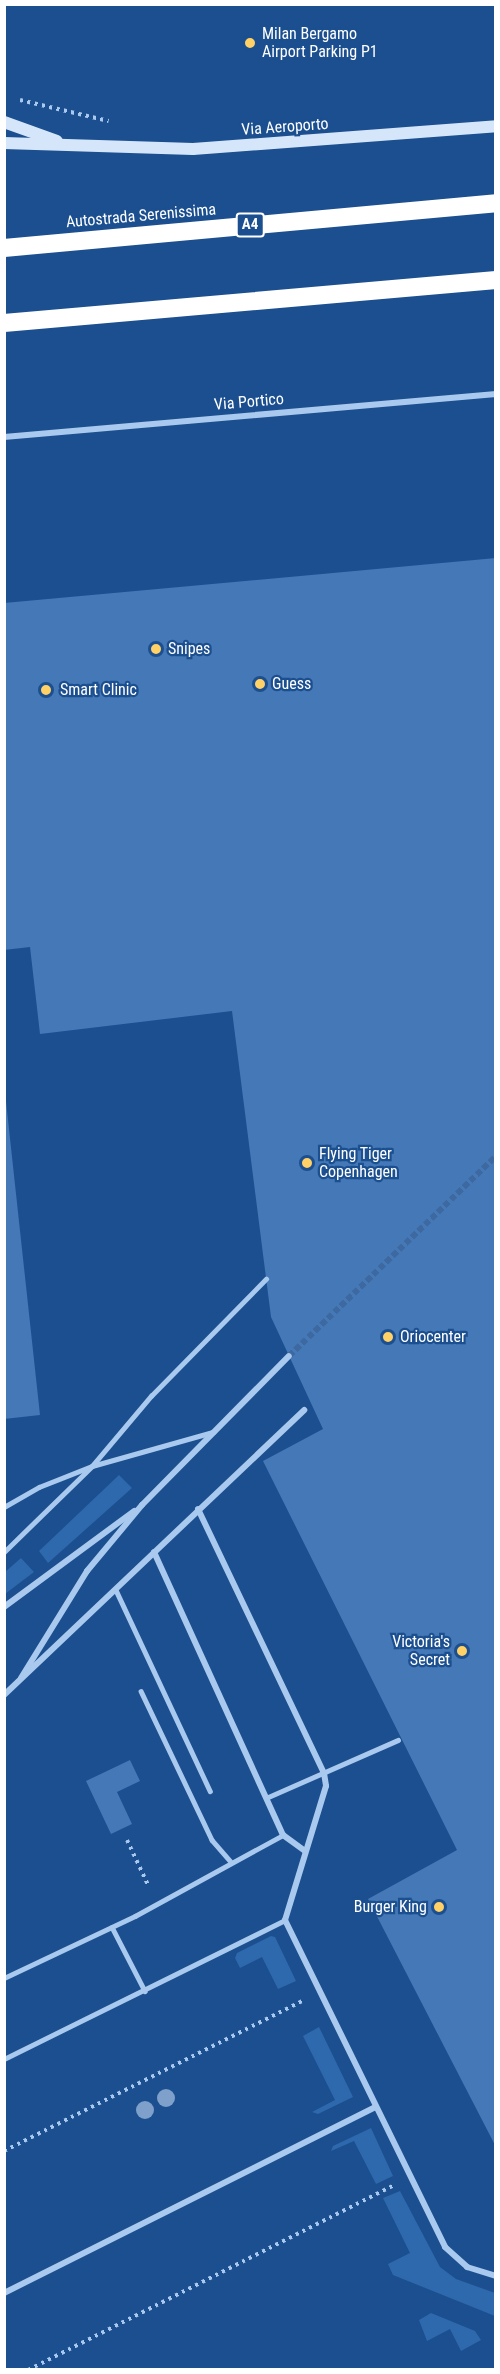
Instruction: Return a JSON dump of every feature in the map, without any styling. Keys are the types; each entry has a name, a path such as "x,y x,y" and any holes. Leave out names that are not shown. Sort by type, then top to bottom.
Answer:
{"highway":[{"name":"Autostrada Serenissima","path":"4,248 495,203"},
{"path":"4,323 495,279"}],"main road":[{"name":"Via Aeroporto","path":"4,122 75,148"},
{"name":"Via Aeroporto","path":"4,143 75,148 193,150 495,126"}],"street":[{"name":"Via Portico","path":"4,437 495,394"},
{"path":"21,1678 87,1571 142,1505 289,1356"},
{"path":"4,1695 304,1410"},
{"path":"4,1607 142,1505"},
{"path":"198,1509 324,1773 326,1786 285,1920 445,2247 455,2259 495,2276"},
{"path":"154,1552 283,1835 305,1851"},
{"path":"4,2293 376,2107"}],"lane":[{"path":"4,1552 92,1466 151,1396 266,1279"},
{"path":"4,1507 39,1487 92,1466 214,1432"},
{"path":"116,1590 210,1791"},
{"path":"141,1691 212,1840 230,1861"},
{"path":"267,1798 398,1740"},
{"path":"4,1978 157,1904 230,1861 283,1835"},
{"path":"4,2059 285,1920"},
{"path":"112,1927 145,1991"}],"path":[{"path":"9,98 117,123"},
{"path":"127,1840 157,1904"},
{"path":"4,2151 320,1992"},
{"path":"28,2370 411,2177"}],"shaded area":[{"path":"119,1475 132,1488 48,1563 39,1551"},
{"path":"21,1558 34,1572 5,1594 5,1572"},
{"path":"271,1936 275,1937 296,1981 278,1989 262,1957 240,1968 235,1958 237,1953"},
{"path":"319,2027 353,2097 318,2114 312,2112 335,2100 303,2036"},
{"path":"371,2128 393,2176 376,2184 354,2141 331,2151 333,2146"},
{"path":"400,2191 440,2267 456,2279 495,2293 495,2316 393,2275 388,2264 410,2253 383,2198"},
{"path":"431,2313 475,2331 481,2340 461,2351 450,2329 427,2341 419,2320"}],"building":[{"name":"Oriocenter","path":"496,558 496,2147 368,1899 457,1850 263,1461 323,1429 271,1317 232,1011 40,1034 30,947 4,950 4,603"},
{"path":"4,1083 40,1415 4,1419"},
{"path":"130,1760 140,1781 117,1792 132,1824 111,1834 86,1781"}],"tunnel":[{"path":"289,1356 496,1156"}],"place":[{"name":"Milan Bergamo Airport Parking P1","path":"250,43"},
{"name":"Snipes","path":"156,649"},
{"name":"Guess","path":"260,684"},
{"name":"Smart Clinic","path":"46,690"},
{"name":"Flying Tiger Copenhagen","path":"307,1163"},
{"name":"Oriocenter","path":"388,1337"},
{"name":"Victoria's Secret","path":"462,1651"},
{"name":"Burger King","path":"439,1907"}]}
